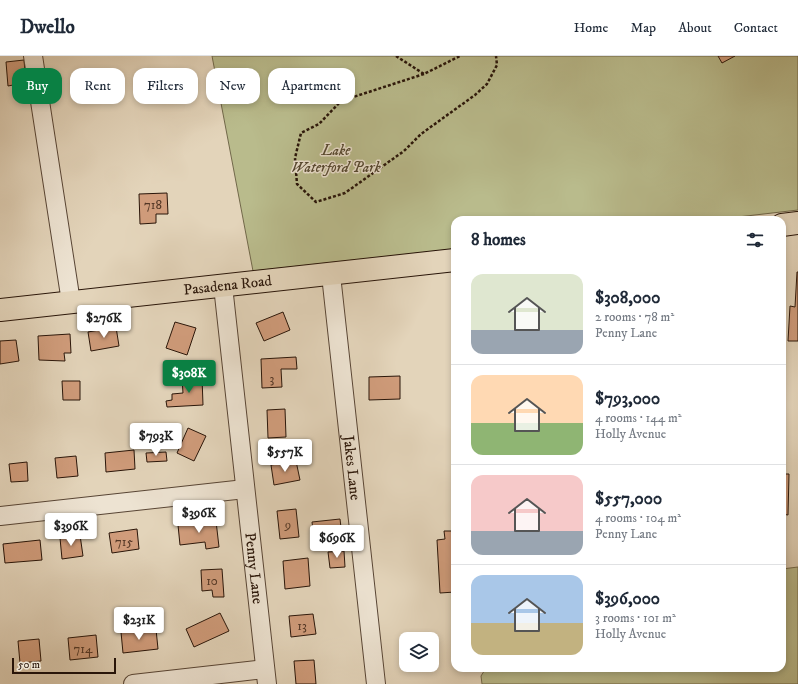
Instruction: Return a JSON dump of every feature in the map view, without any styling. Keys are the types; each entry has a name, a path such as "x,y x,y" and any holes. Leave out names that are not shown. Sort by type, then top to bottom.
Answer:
{"main road":[{"path":"786,224 798,223"},
{"name":"Pasadena Road","path":"0,310 330,275 451,260"}],"street":[{"path":"33,56 71,302"},
{"name":"Jakes Lane","path":"330,275 376,684"},
{"name":"Penny Lane","path":"223,286 266,676"},
{"path":"0,516 245,489"},
{"path":"133,684 266,676"}],"path":[{"path":"396,56 424,74"},
{"path":"460,56 424,74 342,100 319,124 301,133 295,158 297,184 316,202 345,193 404,151 421,134 487,84 496,65 496,56"}],"green space":[{"name":"Lake Waterford Park","path":"212,56 798,56 798,210 746,216 451,216 451,249 253,271 221,104 260,104 260,68 214,68"},
{"path":"798,567 798,684 482,684 481,676 484,672 786,672 786,568"}],"building":[{"path":"718,56 735,56 722,63"},
{"path":"24,60 25,68 12,68 12,85 8,86 6,62"},
{"path":"167,193 168,214 156,214 156,223 140,224 139,194"},
{"path":"797,272 798,341 788,341 790,306 795,307"},
{"path":"283,312 290,330 264,341 256,323"},
{"path":"175,322 196,328 187,355 166,348"},
{"path":"116,327 119,346 91,351 88,332"},
{"path":"70,334 71,353 64,353 65,361 39,360 38,336"},
{"path":"16,340 19,361 0,364 0,341"},
{"path":"296,357 297,369 281,369 282,387 262,388 261,359"},
{"path":"400,376 400,399 369,400 369,377"},
{"path":"202,377 203,405 167,407 166,401 172,400 172,394 183,393 182,378"},
{"path":"62,381 80,381 80,400 63,400"},
{"path":"285,409 286,437 268,438 267,410"},
{"path":"188,428 206,436 194,461 177,453"},
{"path":"134,450 135,469 106,472 105,453"},
{"path":"166,452 167,461 147,462 146,453"},
{"path":"76,456 78,476 57,478 55,458"},
{"path":"296,461 300,480 274,485 271,465"},
{"path":"27,462 28,481 11,482 9,464"},
{"path":"786,474 789,474 788,515 786,515"},
{"path":"296,509 299,537 280,539 277,511"},
{"path":"340,519 342,536 314,539 312,522"},
{"path":"216,521 219,547 206,549 205,542 180,545 178,525"},
{"path":"137,529 139,549 112,553 109,533"},
{"path":"444,531 451,531 451,592 440,593 437,540 445,539"},
{"path":"80,535 83,556 62,559 60,538"},
{"path":"40,540 42,560 5,563 3,544"},
{"path":"344,551 345,567 330,568 328,552"},
{"path":"308,558 310,586 285,589 283,561"},
{"path":"222,569 224,597 213,597 212,590 202,591 201,570"},
{"path":"220,613 229,631 194,647 186,629"},
{"path":"313,614 316,634 291,637 289,616"},
{"path":"156,629 158,649 123,653 121,632"},
{"path":"96,635 98,657 70,660 68,638"},
{"path":"39,639 41,661 20,663 18,641"},
{"path":"314,660 316,684 296,684 294,661"}]}
